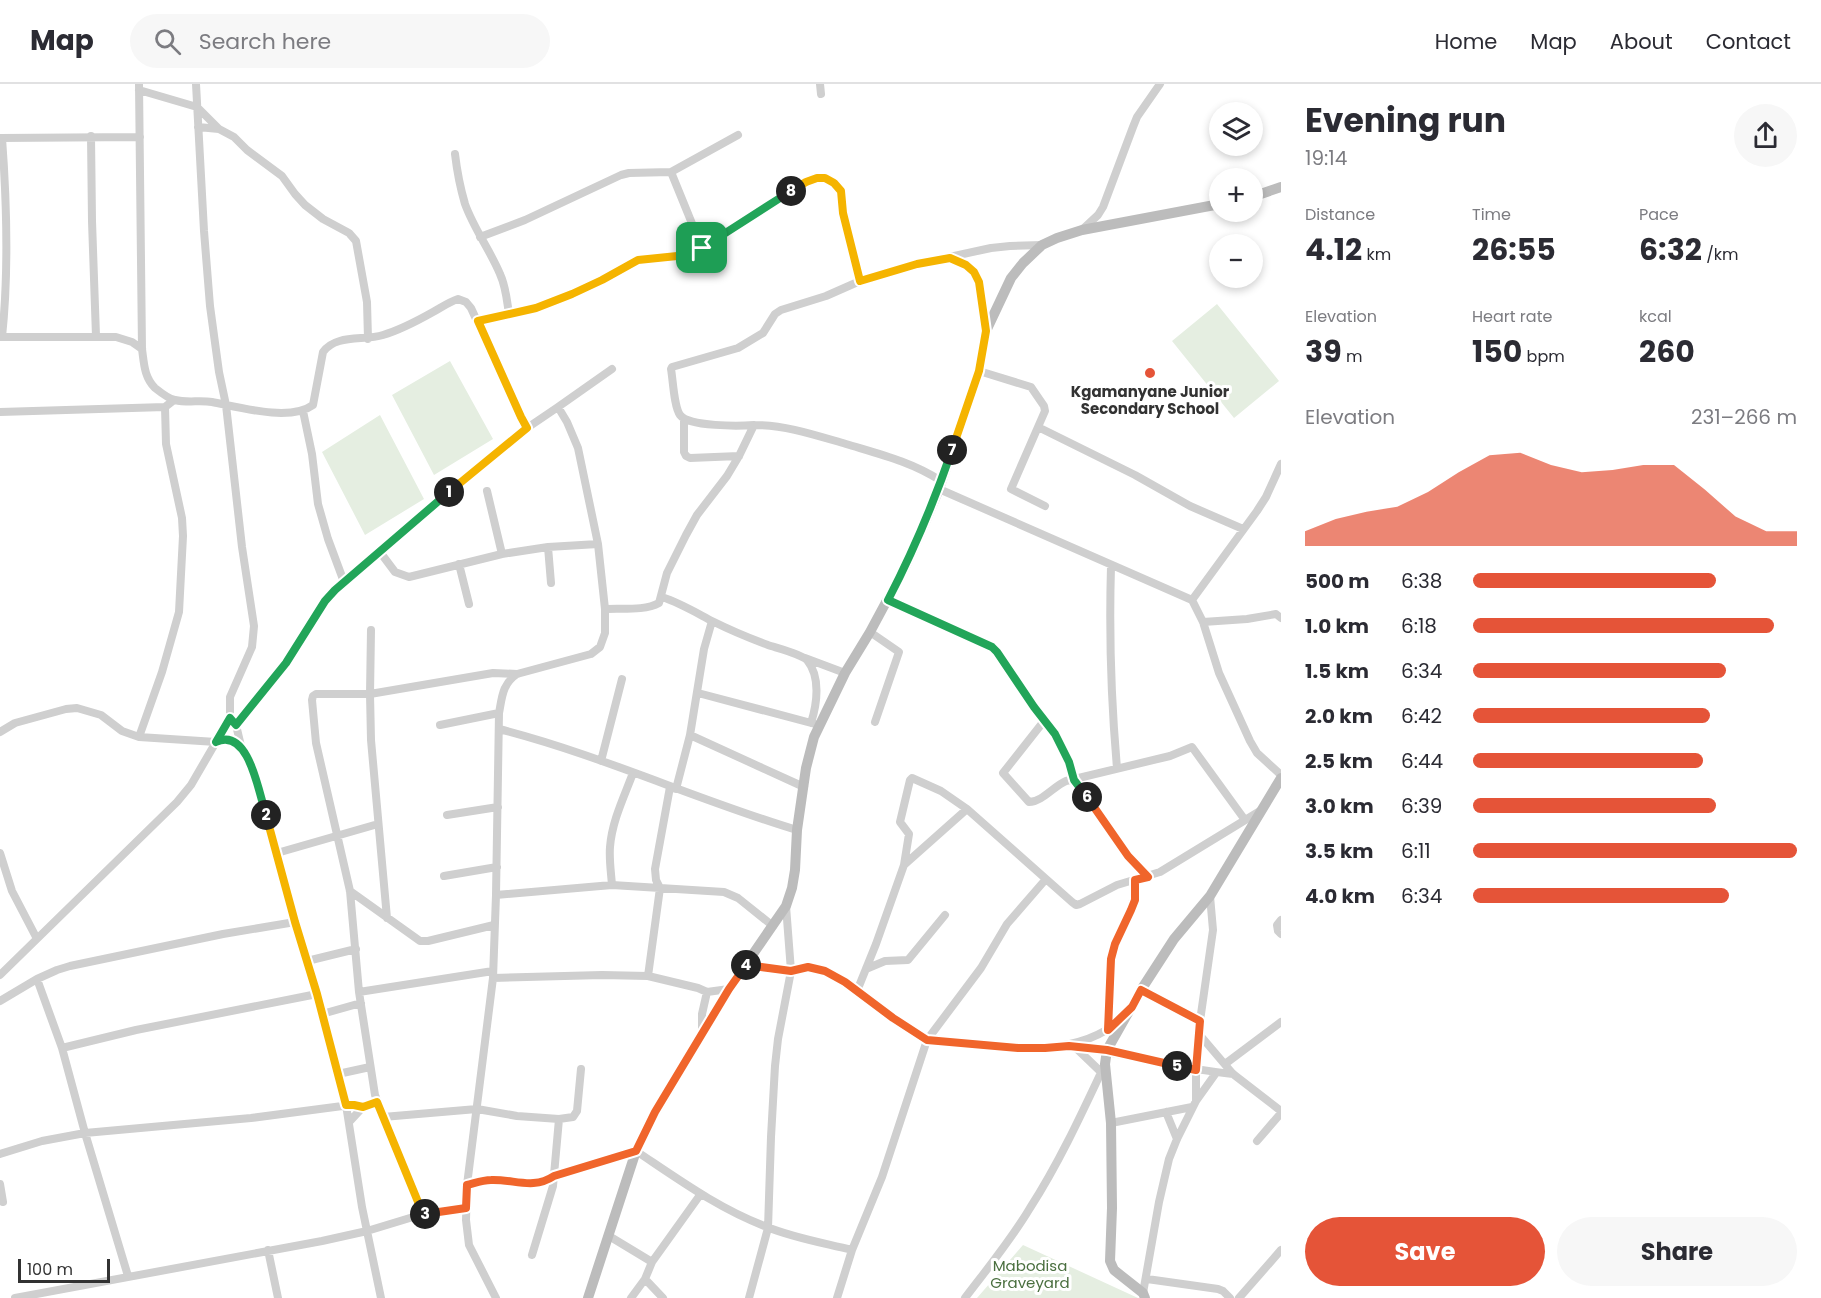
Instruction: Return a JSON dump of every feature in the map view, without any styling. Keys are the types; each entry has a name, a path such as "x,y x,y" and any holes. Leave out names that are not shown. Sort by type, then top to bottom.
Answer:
{"street":[{"path":"0,975 177,802 191,785 230,718 230,697 252,647 254,626 242,547 226,405 210,306 196,84"},
{"path":"820,84 821,94"},
{"path":"1082,230 1098,216 1103,207 1137,117 1160,84"},
{"path":"368,339 367,302 356,240 349,233 323,219 305,205 282,176 219,129 197,107 139,87 142,349 145,371 155,388 174,400 202,401 254,411 286,413 303,411 313,405 323,352 327,346 334,341 368,339 385,335 458,299 466,302 478,321 527,428"},
{"path":"198,127 219,129"},
{"path":"480,237 525,220 621,175 671,172 738,135"},
{"path":"91,136 96,336"},
{"path":"140,137 1,138 6,301 1,338 96,336 124,339 142,349"},
{"path":"455,154 459,183 466,205 501,276 509,314"},
{"path":"671,172 702,248"},
{"path":"478,321 536,308 602,280 638,260 687,255 702,248 806,182 817,178 825,178 841,191 843,213 860,281"},
{"path":"1263,193 1281,187"},
{"path":"815,724 870,632 906,565 940,485 979,371 986,331 1011,278 1042,245 1057,238 1082,230 1209,206"},
{"path":"964,1298 1032,1207 1103,1068 1107,1050 1141,990 1174,939 1210,896 1281,777 1257,753 1250,741 1219,673 1203,622 1192,600 1111,566 940,485 929,473 903,461 797,429 769,425 715,425 684,419 679,414 672,367 738,348 763,333 781,310 826,296 860,281 917,264 991,248 1042,245"},
{"path":"950,258 966,265 974,272 979,282 986,331"},
{"path":"236,725 286,663 325,601 344,582 527,428 612,369"},
{"path":"979,371 1030,387 1044,406 1045,411 1011,487 1012,490 1044,506"},
{"path":"0,412 165,407 174,400"},
{"path":"139,737 162,672 179,612 182,527 166,444 165,407"},
{"path":"423,1214 377,1102 359,992 350,891 316,743 312,700 316,694 370,694 493,673 517,674 591,654 597,650 603,640 605,609 598,544 578,448 558,407"},
{"path":"303,411 312,454 318,504 344,582"},
{"path":"684,419 686,456 690,458 739,456"},
{"path":"605,609 657,605 662,597 667,573 686,535 697,515 727,476 754,425"},
{"path":"1038,427 1190,506 1244,529"},
{"path":"1192,600 1266,497 1281,464"},
{"path":"487,491 502,554"},
{"path":"380,552 394,572 409,577 502,554 548,547 598,544"},
{"path":"548,547 551,583"},
{"path":"459,564 469,604"},
{"path":"1111,566 1109,622 1112,713 1117,768"},
{"path":"662,597 753,639 845,673"},
{"path":"888,600 992,647 1002,658 1044,722 1055,734 1063,748 1074,780 1128,856 1148,877"},
{"path":"1203,622 1247,620 1276,614 1281,618"},
{"path":"648,976 660,888 656,880 655,869 673,788 690,735 704,648 712,621"},
{"path":"371,630 371,741 387,918"},
{"path":"870,632 899,652 875,722"},
{"path":"588,1298 636,1151 655,1112 729,989 786,906 795,870 797,830 815,724 816,687 811,667 805,658"},
{"path":"496,1298 469,1245 466,1208 493,975 499,713 505,685 517,674"},
{"path":"601,761 622,679"},
{"path":"698,693 815,724"},
{"path":"1,731 15,723 77,708 101,715 122,731 139,737 216,742 227,740 241,746"},
{"path":"440,725 499,713"},
{"path":"230,718 236,725 241,746 251,766 338,1074 350,1121 359,1194 381,1298"},
{"path":"1044,722 1004,770 1004,776 1029,802 1060,783 1170,756 1192,747 1245,820"},
{"path":"499,729 547,741 673,788 797,830"},
{"path":"690,735 804,787"},
{"path":"612,885 611,839 633,773"},
{"path":"856,991 904,865 909,834 900,822 912,778 942,791 967,809 1076,905 1117,885 1160,872 1262,810"},
{"path":"447,815 498,807"},
{"path":"904,865 967,809"},
{"path":"277,853 378,824"},
{"path":"0,853 12,891 36,938"},
{"path":"444,876 497,867"},
{"path":"837,1298 852,1250 882,1177 927,1040 981,968 1007,924 1046,879"},
{"path":"1108,1030 1111,959 1115,944 1135,900 1135,880"},
{"path":"496,895 612,885 727,892 773,926"},
{"path":"350,891 424,942 494,925"},
{"path":"1194,1104 1200,1021 1213,930 1210,896"},
{"path":"749,1298 768,1228 775,1066 791,971 786,906"},
{"path":"866,969 885,961 908,960 945,915"},
{"path":"1281,920 1277,925 1281,934"},
{"path":"0,1001 37,979 70,966 223,934 295,922"},
{"path":"307,961 356,949"},
{"path":"746,964 791,971 808,967 825,971 845,982 927,1040 1018,1048 1072,1046 1107,1050 1196,1070 1233,1074"},
{"path":"359,992 493,975 648,976 707,992 729,989"},
{"path":"37,979 62,1048 85,1133 129,1276"},
{"path":"1141,990 1200,1021"},
{"path":"702,1033 702,1014 707,992"},
{"path":"62,1048 136,1030 317,994"},
{"path":"322,1014 361,1003"},
{"path":"1072,1046 1108,1030 1132,1007"},
{"path":"1225,1064 1281,1022"},
{"path":"1199,1034 1233,1074 1281,1112 1257,1141"},
{"path":"1072,1046 1103,1068 1111,1123 1110,1261 1114,1270 1144,1295 1159,1202 1169,1159 1194,1104 1216,1072"},
{"path":"338,1074 370,1067"},
{"path":"383,1117 477,1109 517,1116 559,1119 573,1117 577,1112 581,1070"},
{"path":"350,1121 363,1107 377,1102"},
{"path":"1111,1123 1194,1104"},
{"path":"0,1154 85,1133 251,1118 346,1105 363,1107"},
{"path":"1166,1112 1177,1139"},
{"path":"532,1255 549,1202 554,1176 559,1119"},
{"path":"636,1151 700,1195 768,1228 852,1250"},
{"path":"467,1185 492,1180 538,1184 554,1176 636,1151"},
{"path":"0,1184 3,1202"},
{"path":"631,1298 645,1279 652,1262 700,1195"},
{"path":"15,1298 367,1231 423,1214 466,1208"},
{"path":"609,1236 652,1262"},
{"path":"268,1250 278,1298"},
{"path":"1239,1298 1281,1250"},
{"path":"645,1279 663,1298"},
{"path":"1147,1279 1218,1289 1230,1298"}],"green space":[{"path":"1217,304 1279,381 1234,418 1172,341"},
{"path":"450,361 493,439 434,475 392,395"},
{"path":"380,415 424,499 365,535 322,452"},
{"name":"Mabodisa Graveyard","path":"1023,1245 1138,1298 977,1298"}],"place":[{"name":"Kgamanyane Junior Secondary School","path":"1150,373"}],"route":[{"path":"825,178 841,191 843,213 860,281 917,264 950,258 966,265 974,272 979,282 986,331 979,371 939,489 888,600 992,647 1002,658 1044,722 1055,734 1069,762 1074,780 1128,856 1148,877 1135,880 1135,900 1115,944 1111,959 1108,1030 1132,1007 1141,990 1200,1021 1196,1070 1107,1050 1069,1046 1018,1048 927,1040 867,1000 845,982 825,971 808,967 791,971 746,964 655,1112 636,1151 554,1176 542,1183 492,1180 467,1185 466,1208 423,1214 377,1102 363,1107 346,1105 317,994 251,766 241,746 227,740 216,742 230,718 236,725 286,663 325,601 335,590 527,428 478,321 536,308 602,280 638,260 687,255 702,248 806,182 825,178"}]}
